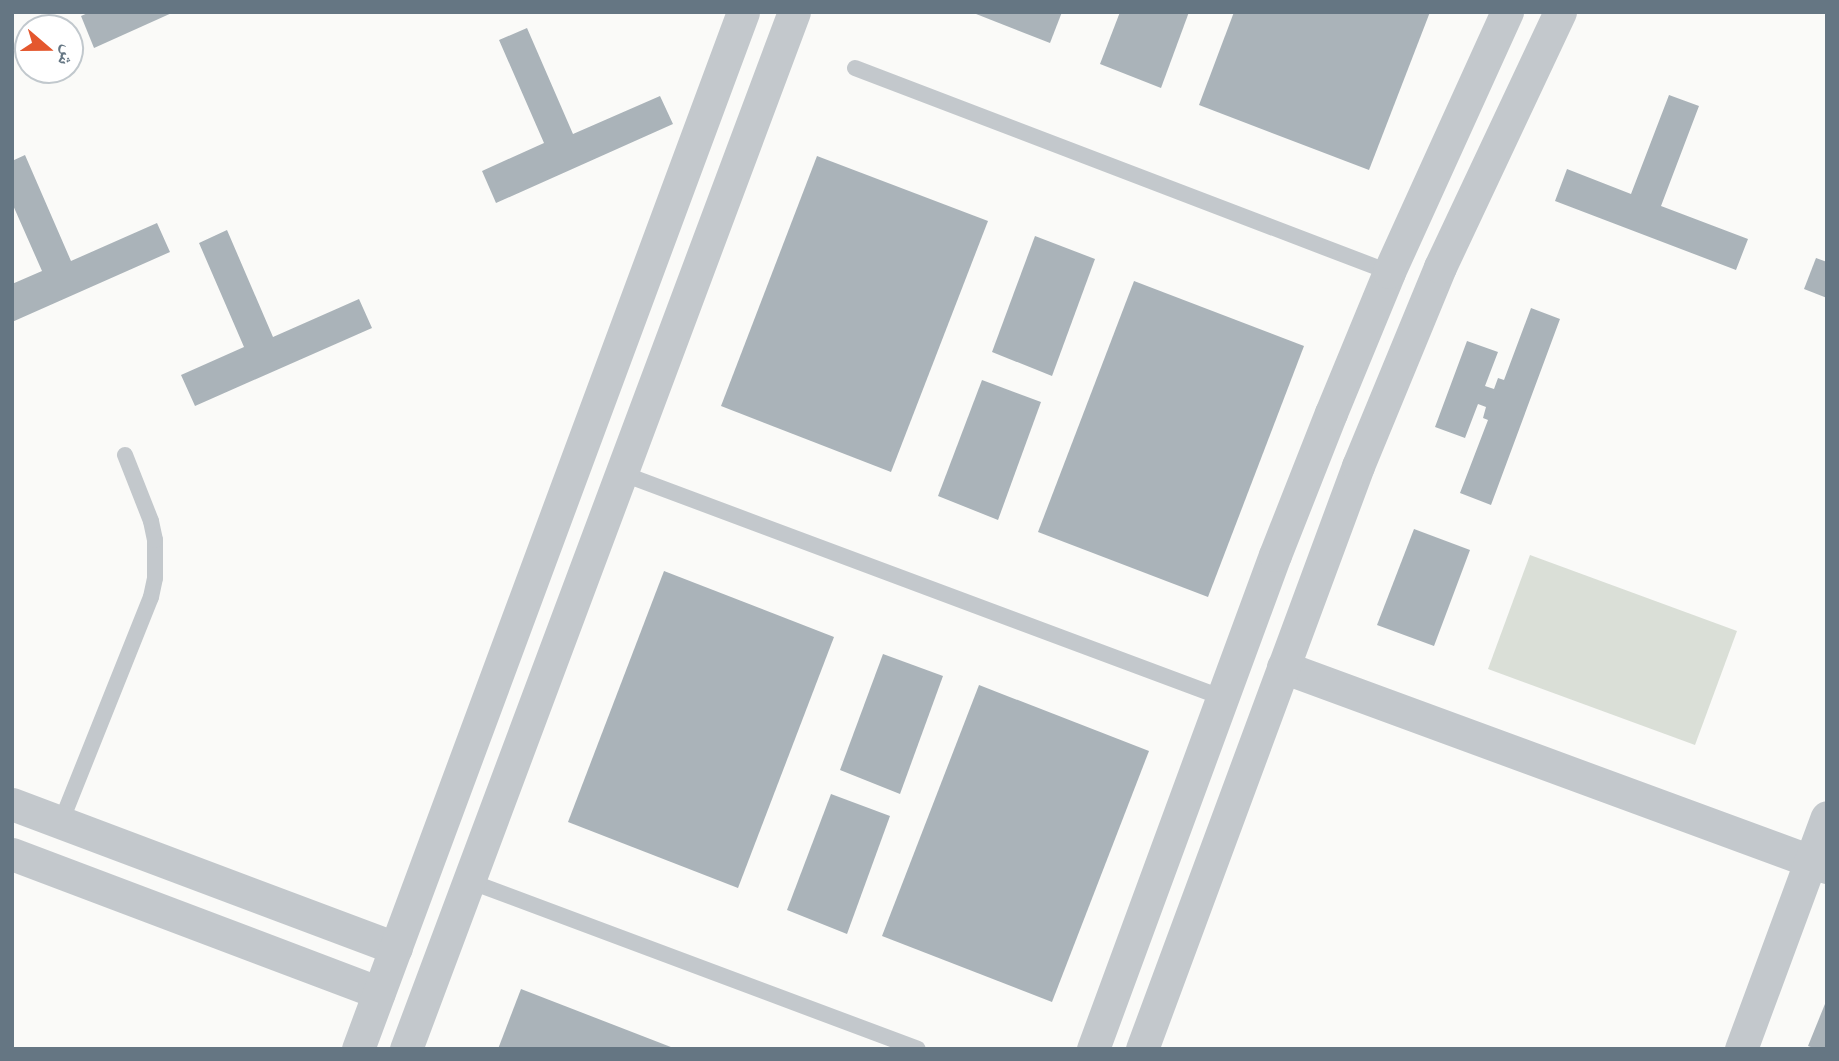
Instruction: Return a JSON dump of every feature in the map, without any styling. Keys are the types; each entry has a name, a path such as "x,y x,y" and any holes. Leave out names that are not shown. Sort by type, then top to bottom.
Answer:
{"street":[{"path":"358,1049 743,12"},
{"path":"406,1049 794,12"},
{"path":"1093,1049 1280,542 1389,272 1507,12"},
{"path":"1142,1049 1358,466 1440,267 1560,12"},
{"path":"1283,667 1819,864"},
{"path":"12,804 396,948"},
{"path":"1741,1049 1819,864 1827,817"},
{"path":"12,854 379,993"},
{"path":"288,959 304,913"}],"lane":[{"path":"855,68 1389,272"},
{"path":"61,822 151,597 155,578 155,540 125,455"},
{"path":"621,473 1223,698"},
{"path":"469,881 918,1049"}],"shaded area":[{"path":"1530,555 1737,631 1695,745 1488,669"}],"building":[{"path":"90,12 174,12 94,48 84,23 84,15"},
{"path":"971,12 1062,12 1050,43"},
{"path":"1120,12 1189,12 1161,88 1100,64"},
{"path":"1234,12 1430,12 1369,170 1199,105"},
{"path":"527,28 573,134 660,96 673,124 496,203 482,171 544,143 499,40"},
{"path":"1669,95 1699,106 1661,206 1748,239 1736,270 1555,201 1567,169 1631,194"},
{"path":"25,155 71,261 157,223 170,252 12,322 12,284 42,271 12,203 12,161"},
{"path":"817,156 988,221 891,472 721,406"},
{"path":"227,230 273,337 359,299 372,328 195,406 181,375 244,347 199,243"},
{"path":"1035,236 1095,259 1052,376 992,352"},
{"path":"1816,258 1827,262 1827,298 1804,289"},
{"path":"1134,281 1304,346 1208,597 1038,532"},
{"path":"1531,308 1560,319 1491,505 1460,493 1488,420 1483,418 1486,407 1478,404 1465,438 1435,427 1467,341 1498,352 1485,386 1494,389 1498,378 1504,380"},
{"path":"982,380 1041,402 998,520 938,496"},
{"path":"1414,529 1470,550 1434,646 1377,625"},
{"path":"664,571 834,637 738,888 568,822"},
{"path":"883,654 943,676 900,794 840,770"},
{"path":"979,685 1149,751 1052,1002 882,936"},
{"path":"831,794 890,816 847,934 787,910"},
{"path":"521,989 676,1049 498,1049"},
{"path":"1827,999 1827,1049 1816,1049 1808,1046"}]}
